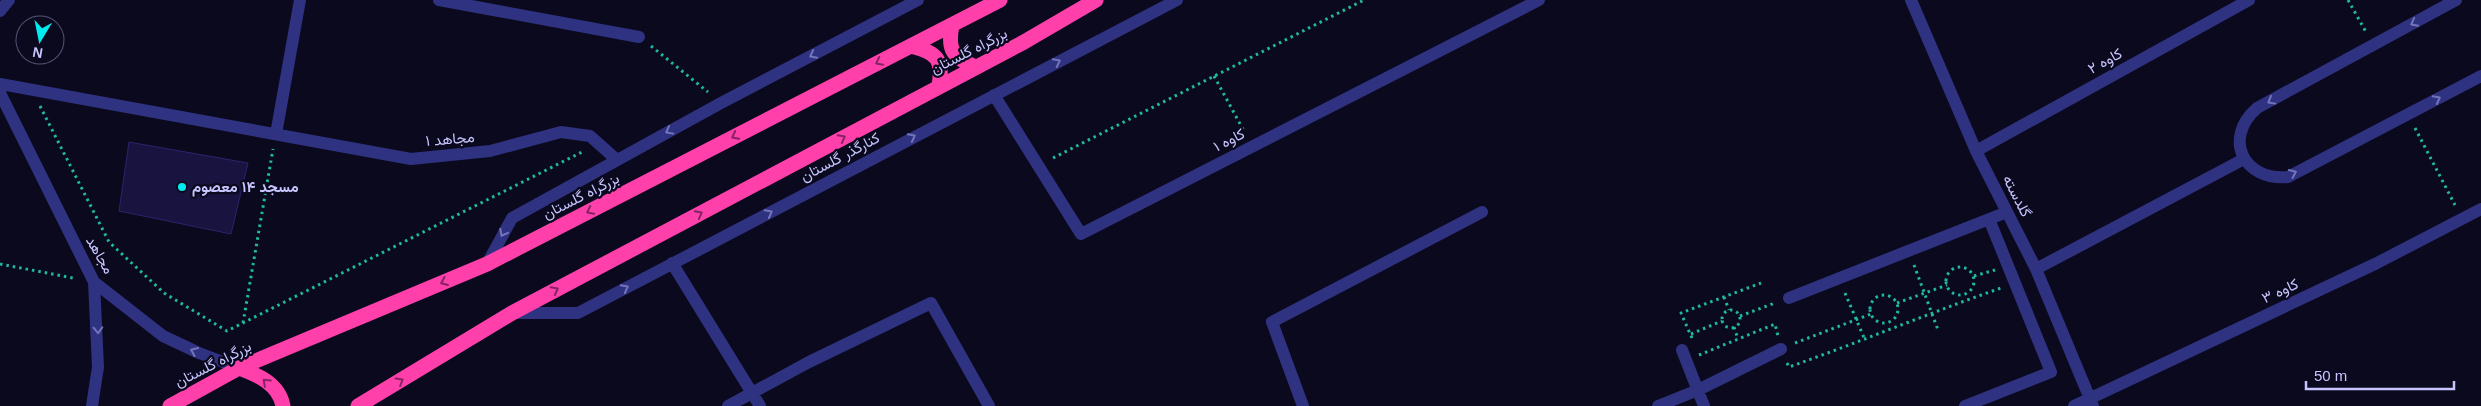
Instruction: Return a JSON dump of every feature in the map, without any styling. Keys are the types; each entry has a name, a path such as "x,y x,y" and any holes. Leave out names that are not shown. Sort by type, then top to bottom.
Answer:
{"highway":[{"name":"بزرگراه گلستان","path":"170,406 239,368 487,264 1000,0"},
{"name":"بزرگراه گلستان","path":"358,406 512,313 1024,42 1096,0"},
{"path":"952,25 949,41 953,52 959,59 975,68"},
{"path":"911,46 931,51 937,58 942,70 939,86"},
{"path":"239,368 263,377 282,398 283,406"}],"street":[{"path":"0,11 9,0"},
{"path":"276,134 300,0"},
{"path":"439,0 639,37"},
{"path":"487,264 512,218 722,103 918,0"},
{"name":"کنارگذر گلستان","path":"512,313 578,313 1177,0"},
{"name":"کاوه ۱","path":"994,95 1081,234 1538,0"},
{"name":"گلدسته","path":"1911,0 1976,151 2036,269 2092,403"},
{"name":"کاوه ۲","path":"1976,151 2249,0"},
{"path":"2456,0 2257,108 2248,116 2241,129 2239,141 2244,158 2261,174 2275,178 2288,177 2481,76"},
{"name":"۱ مجاهد","path":"0,84 411,159 490,151 561,132 590,136 618,160"},
{"name":"مجاهد","path":"0,93 94,282 163,336 239,368"},
{"path":"2036,269 2244,158"},
{"name":"کاوه ۳","path":"2074,406 2092,403 2377,263 2481,209"},
{"path":"1303,406 1272,322 1482,212"},
{"path":"1789,298 2007,212"},
{"path":"1965,406 2051,372 1989,219"},
{"path":"672,263 760,406"},
{"path":"92,406 98,367 94,282"},
{"path":"728,406 752,391 931,303 989,406"},
{"path":"1658,406 1698,390 1781,349"},
{"path":"1682,350 1704,406"}],"path":[{"path":"1038,166 1364,0"},
{"path":"2348,0 2373,45"},
{"path":"639,37 722,103"},
{"path":"1214,76 1252,146"},
{"path":"32,90 109,242 164,293 227,331 598,144"},
{"path":"2408,114 2462,219"},
{"path":"242,323 276,134"},
{"path":"1909,251 1938,330"},
{"path":"0,264 94,282"},
{"path":"1965,268 1970,271 1974,282 1972,288 1964,294 1955,294 1947,285 1948,273 1953,269 1965,268"},
{"path":"1839,278 1865,340"},
{"path":"1694,341 1681,313 1761,283"},
{"path":"1699,355 1775,324 1781,349 1789,367 1865,340 1931,312 2016,283"},
{"path":"1897,303 1947,285"},
{"path":"1964,294 1966,300"},
{"path":"1871,314 1872,302 1881,295 1888,295 1897,303"},
{"path":"1724,297 1729,310"},
{"path":"1740,316 1789,298"},
{"path":"1871,314 1881,322 1893,320 1896,315 1897,303"},
{"path":"1729,310 1733,310 1740,316"},
{"path":"1722,321 1722,316 1729,310"},
{"path":"1781,349 1871,314"},
{"path":"1722,321 1729,327 1734,327 1738,325 1740,316"},
{"path":"1691,334 1722,321"},
{"path":"1734,327 1738,339"},
{"path":"1696,348 1702,363"}],"building":[{"name":"مسجد ۱۴ معصوم","path":"129,142 248,163 231,234 119,211"}],"place":[{"name":"مسجد ۱۴ معصوم","path":"182,187"}]}
